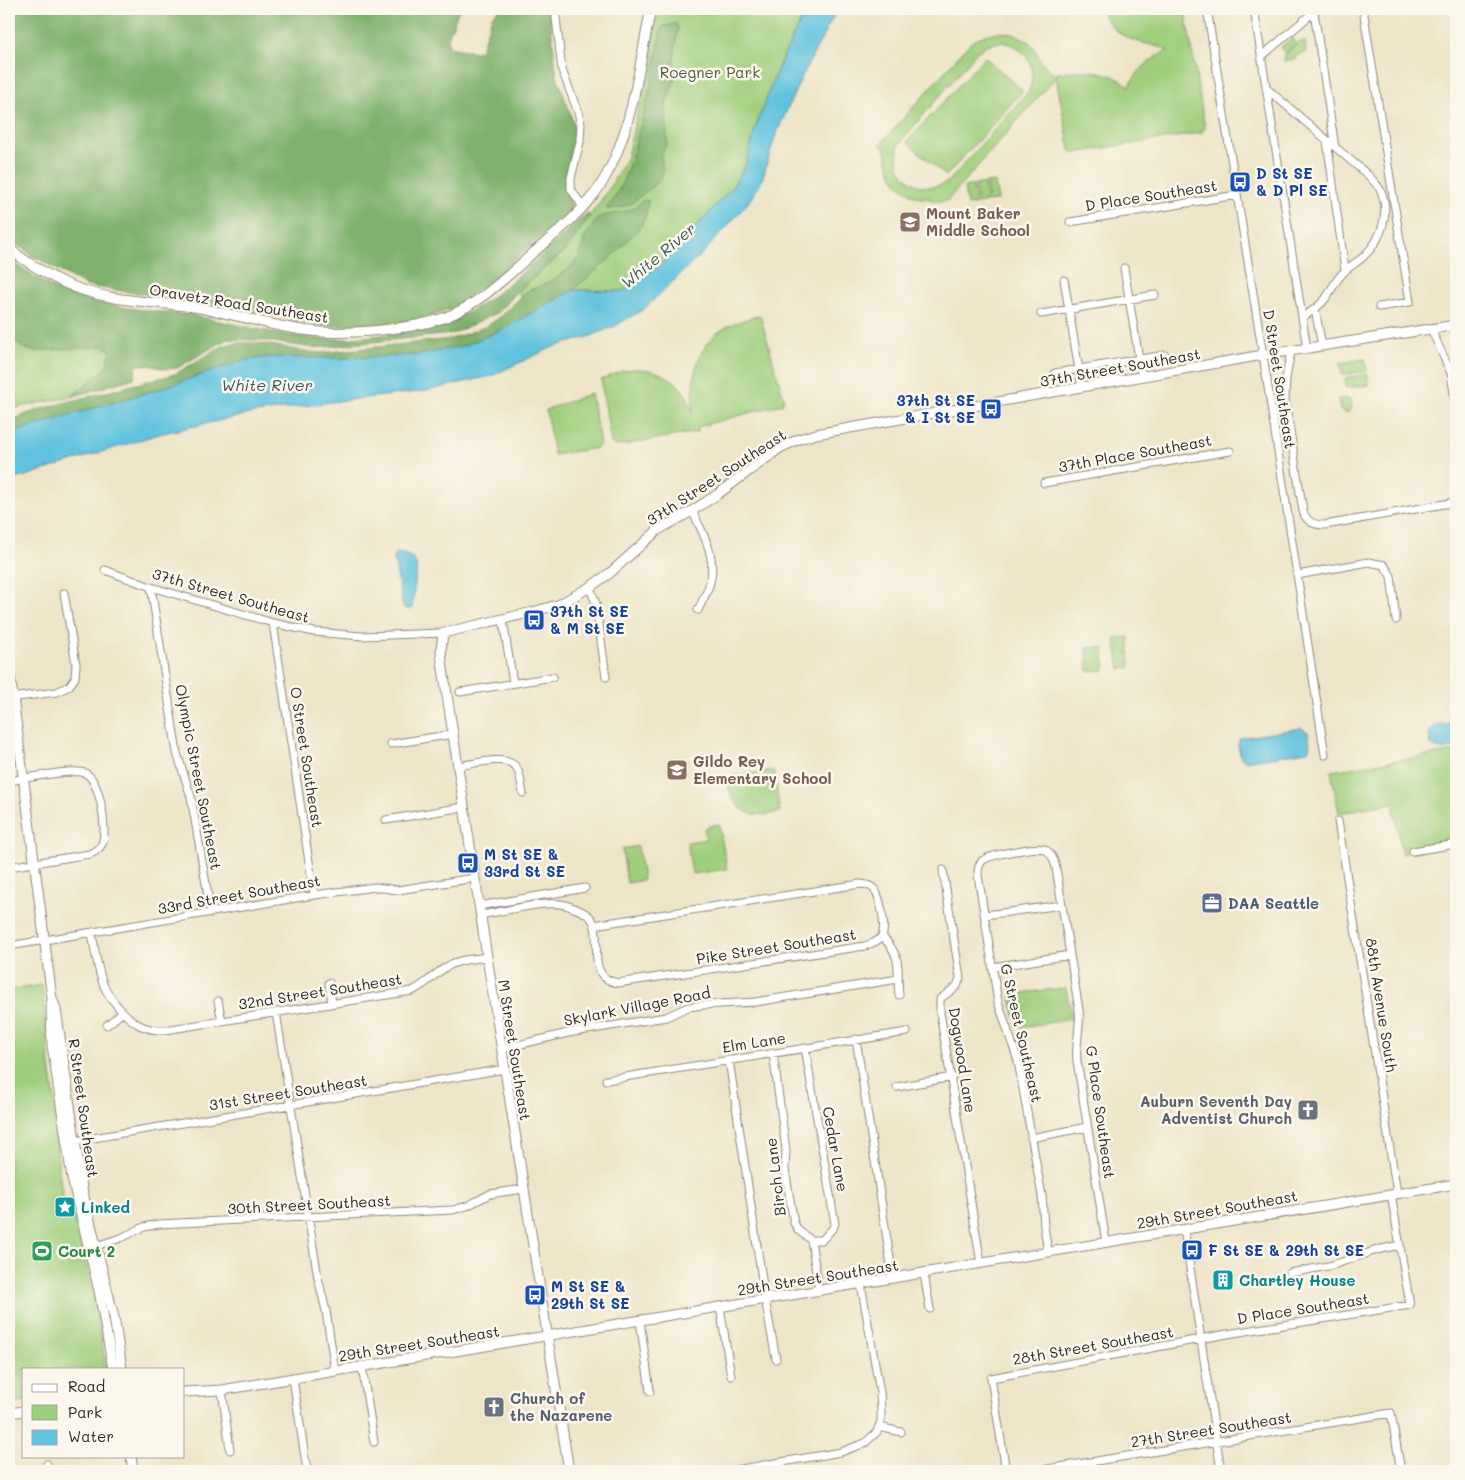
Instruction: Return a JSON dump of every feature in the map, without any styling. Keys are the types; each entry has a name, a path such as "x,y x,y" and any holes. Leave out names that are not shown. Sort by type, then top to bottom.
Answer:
{"street":[{"path":"555,9 562,70 581,124 580,142 570,189 583,207"},
{"name":"Oravetz Road Southeast","path":"9,250 66,284 97,295 200,308 299,330 353,332 429,322 444,318 464,308 512,272 583,207 602,183 618,149 638,82 651,9"},
{"name":"D Street Southeast","path":"1207,9 1325,755"},
{"path":"1254,9 1307,348"},
{"path":"1363,9 1410,302 1379,308"},
{"path":"1261,57 1315,10"},
{"path":"1315,10 1335,147"},
{"path":"1266,87 1326,141 1369,176 1382,193 1385,220 1372,248 1358,262 1345,270 1326,298 1302,318"},
{"path":"1326,141 1345,270"},
{"name":"D Place Southeast","path":"1070,222 1237,195"},
{"path":"1385,220 1396,219"},
{"path":"1124,268 1142,377"},
{"path":"1064,280 1082,388"},
{"path":"1041,314 1155,295"},
{"path":"1315,309 1322,346"},
{"name":"37th Street Southeast","path":"105,570 150,587 272,623 314,632 378,636 443,633 547,608 590,587 658,530 692,511 742,478 780,448 799,439 824,431 1082,388 1263,355 1456,325"},
{"path":"1432,329 1451,373 1456,407"},
{"path":"1291,351 1286,378 1285,400 1303,511 1306,519 1314,524 1325,525 1456,502"},
{"path":"1055,372 1165,355"},
{"name":"37th Place Southeast","path":"1044,483 1230,450"},
{"path":"692,511 708,546 712,570 708,589 698,610"},
{"path":"1297,574 1369,562 1384,565 1391,576 1396,620"},
{"name":"Olympic Street Southeast","path":"150,587 177,753 191,796 211,913"},
{"path":"590,587 596,604 606,677"},
{"path":"11,698 57,692 69,686 75,678 76,664 64,593"},
{"path":"503,620 513,683"},
{"name":"O Street Southeast","path":"272,623 314,895"},
{"name":"M Street Southeast","path":"443,633 442,662 501,1049 569,1471"},
{"name":"R Street Southeast","path":"9,667 11,698 33,863 83,1193 114,1317 122,1368"},
{"path":"460,692 553,677"},
{"path":"391,744 454,734"},
{"path":"459,766 502,759 512,762 518,771 523,794"},
{"path":"9,781 78,772 88,774 93,779 97,790 103,824 103,842 99,849 90,854 9,866"},
{"path":"386,820 464,807"},
{"name":"88th Avenue South","path":"1338,821 1394,1193"},
{"path":"1413,851 1456,844"},
{"name":"G Street Southeast","path":"1048,1252 1042,1196 1018,1062 1000,1008 978,879 978,868 986,858 1033,848 1042,848 1051,854 1056,868"},
{"name":"G Place Southeast","path":"1056,868 1080,1016 1076,1054 1106,1242"},
{"name":"Dogwood Lane","path":"943,870 960,978 957,986 943,996 940,1003 981,1264"},
{"name":"33rd Street Southeast","path":"9,946 314,895 375,887 398,890 475,878"},
{"path":"480,910 560,904 589,916 594,925 860,884 870,886 877,894 884,921 882,936 898,958 899,995"},
{"path":"480,910 585,888"},
{"path":"985,915 1062,904"},
{"name":"Pike Street Southeast","path":"594,925 598,968 607,980 618,984 865,946 882,936"},
{"path":"92,933 103,984 110,997 123,1012 107,1025"},
{"path":"993,967 1070,955"},
{"name":"32nd Street Southeast","path":"123,1012 136,1024 149,1030 165,1030 412,991 425,984 448,965 487,957"},
{"name":"Skylark Village Road","path":"501,1049 568,1033 666,1017 688,1007 755,1002 898,979"},
{"path":"328,983 332,1003"},
{"name":"R Street Southeast","path":"52,998 50,1009 52,1045 72,1184 100,1296 113,1368"},
{"path":"218,1001 222,1021"},
{"path":"276,1012 308,1218 335,1371"},
{"name":"Elm Lane","path":"606,1080 907,1032"},
{"path":"856,1040 893,1278"},
{"name":"Cedar Lane","path":"805,1048 835,1224 822,1240 811,1240"},
{"name":"Birch Lane","path":"773,1053 786,1150 785,1169 794,1223 799,1231 811,1240"},
{"path":"729,1060 765,1299 776,1359"},
{"name":"31st Street Southeast","path":"75,1141 505,1070"},
{"path":"898,1087 952,1077"},
{"path":"1031,1138 1087,1127"},
{"name":"29th Street Southeast","path":"185,1392 222,1390 1456,1184"},
{"name":"30th Street Southeast","path":"96,1246 121,1238 144,1227 159,1224 453,1210 467,1206 490,1194 523,1189"},
{"path":"1290,1273 1333,1265 1377,1250 1400,1245 1394,1193"},
{"path":"1184,1229 1221,1471"},
{"path":"811,1240 819,1291"},
{"name":"D Place Southeast","path":"1200,1340 1410,1305 1400,1245"},
{"path":"924,1274 930,1309"},
{"path":"729,1471 851,1449 870,1440 879,1427 881,1412 880,1392 861,1284"},
{"path":"720,1307 731,1376"},
{"path":"640,1321 650,1391"},
{"name":"28th Street Southeast","path":"1006,1471 991,1378 1200,1340"},
{"path":"362,1367 374,1442"},
{"path":"293,1378 307,1471"},
{"path":"222,1390 230,1450"},
{"path":"9,1413 22,1411"},
{"name":"27th Street Southeast","path":"1035,1471 1391,1413 1401,1471"},
{"path":"879,1427 901,1432"},
{"path":"131,1458 133,1471"}],"green space":[{"path":"9,9 459,9 448,38 449,47 476,52 481,49 492,16 500,9 549,9 557,76 574,125 574,136 566,176 566,192 571,203 570,212 492,280 449,310 428,317 393,323 322,326 207,303 87,286 9,240"},
{"name":"Roegner Park","path":"659,9 807,9 780,63 755,129 746,164 732,188 661,264 623,291 573,290 523,317 519,290 565,251 609,189 627,157"},
{"path":"1100,9 1185,9 1205,128 1201,133 1074,153 1070,150 1056,77 947,201 933,201 910,194 894,179 886,150 880,145 970,43 984,35 999,32 1022,37 1031,44 1042,62 1056,76 1056,73 1076,71 1103,73 1121,80 1129,86 1146,65 1168,50 1129,38 1114,29","holes":["999,42 1008,44 1023,52 1031,66 1031,83 1028,92 949,181 938,186 928,187 910,181 903,174 899,166 897,155 899,144 976,53 986,45"]},
{"path":"676,23 678,28 673,67 674,75 677,74 666,104 667,143 661,155 663,171 659,181 631,204 606,209 618,191 631,160 655,67 662,27"},
{"path":"1292,38 1296,43 1285,53 1280,48"},
{"path":"1305,41 1306,52 1295,57 1296,59 1284,61 1285,54 1299,42"},
{"path":"985,57 1023,91 946,176 907,142"},
{"path":"995,182 998,200 989,202 986,183"},
{"path":"984,183 987,202 978,204 975,185"},
{"path":"973,185 976,204 967,205 964,187"},
{"path":"648,200 646,215 641,226 611,258 573,290 501,330 463,346 419,355 349,358 267,357 242,361 159,389 9,433 9,422 37,410 175,374 223,346 235,343 260,344 321,353 451,339 485,327 496,320 528,291 555,279 570,268 580,255 585,237 597,219 601,216 624,212 634,208 642,201"},
{"path":"586,214 590,216 565,251 519,290 499,312 452,334 314,348 261,340 227,339 177,368 166,369 148,365 137,365 134,378 71,397 106,368 111,351 104,346 34,351 23,348 9,336 9,259 49,286 94,302 195,316 280,334 317,339 345,339 428,330 447,325 485,302 515,279"},
{"path":"760,315 784,399 782,404 697,427 697,432 616,446 611,443 601,380 627,370 651,370 673,380 679,386 687,397 693,413 696,366 706,346 723,329"},
{"path":"9,336 23,348 34,351 104,346 111,351 106,368 71,397 9,409"},
{"path":"1365,359 1367,371 1342,375 1340,363"},
{"path":"1368,374 1369,385 1346,388 1345,378"},
{"path":"591,393 600,444 597,448 554,455 546,410"},
{"path":"1347,398 1351,400 1352,408 1349,412 1344,413 1340,410 1338,399"},
{"path":"1129,637 1130,668 1120,669 1115,638"},
{"path":"1104,647 1105,670 1088,671 1087,648"},
{"path":"1456,751 1456,844 1402,854 1393,803 1339,813 1331,771"},
{"path":"772,770 774,772 780,812 758,815 743,810 737,805 732,798 726,777"},
{"path":"719,824 727,869 692,874 687,842 706,839 704,829"},
{"path":"638,846 643,880 627,883 622,849"},
{"path":"42,985 56,1109 54,1128 63,1203 72,1205 96,1304 106,1368 22,1368 22,1402 9,1404 9,990"},
{"path":"1066,988 1072,1019 1021,1027 1019,1020 1014,1016 1011,994"}],"water":[{"name":"White River","path":"807,9 839,9 801,78 775,137 761,183 747,204 706,250 644,309 617,325 591,336 553,347 491,376 426,391 249,414 159,434 9,481 9,433 159,389 242,361 267,357 349,358 419,355 463,346 501,330 573,290 623,291 661,264 732,188 746,164 755,129 780,63"},
{"path":"394,554 410,556 417,566 412,609 403,607 394,559"},
{"path":"1456,722 1456,747 1441,750 1431,745 1429,733 1436,725"},
{"path":"1301,728 1308,732 1310,745 1308,751 1245,761 1241,758 1238,744 1240,738"}],"place":[{"name":"D St SE & D Pl SE","path":"1240,182"},
{"name":"Mount Baker Middle School","path":"910,222"},
{"name":"37th St SE & I St SE","path":"991,409"},
{"name":"37th St SE & M St SE","path":"534,620"},
{"name":"Gildo Rey Elementary School","path":"677,770"},
{"name":"M St SE & 33rd St SE","path":"468,863"},
{"name":"DAA Seattle","path":"1212,903"},
{"name":"Auburn Seventh Day Adventist Church","path":"1308,1110"},
{"name":"Linked","path":"65,1207"},
{"name":"F St SE & 29th St SE","path":"1192,1250"},
{"name":"Court 2","path":"42,1251"},
{"name":"Chartley House","path":"1223,1280"},
{"name":"M St SE & 29th St SE","path":"535,1295"},
{"name":"Church of the Nazarene","path":"494,1407"}]}
